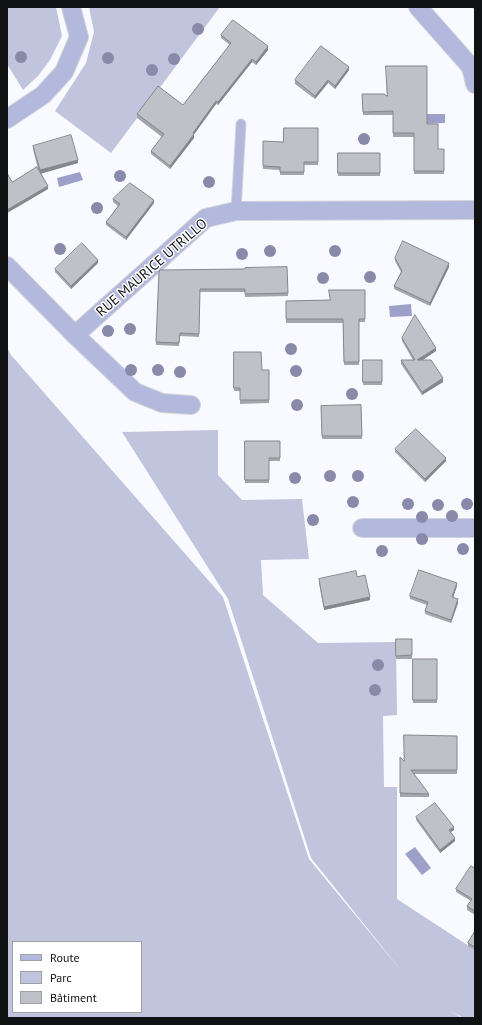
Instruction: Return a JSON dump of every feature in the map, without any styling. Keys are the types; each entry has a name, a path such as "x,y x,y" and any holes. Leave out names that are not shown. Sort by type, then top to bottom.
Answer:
{"street":[{"path":"7,119 43,94 64,72 79,37 72,7"},
{"path":"418,7 471,67 475,84"},
{"name":"RUE MAURICE UTRILLO","path":"75,335 206,218 236,211 475,210"},
{"path":"7,266 75,335 135,392 162,403 191,405"},
{"path":"362,528 475,528"}],"lane":[{"path":"236,211 241,124"}],"green space":[{"path":"7,7 56,7 62,36 50,60 38,76 23,90 7,64"},
{"path":"89,7 220,7 111,153 55,111 86,63 94,32"},
{"path":"7,347 11,355 223,597 309,859 404,974 311,858 228,599 122,432 218,430 218,475 242,500 302,499 309,559 261,560 263,595 318,643 396,642 397,715 383,716 384,787 397,787 397,899 475,950 475,1018 464,1018 450,1011 462,1018 7,1018"}],"shaded area":[{"path":"421,114 445,114 445,123 422,124"},
{"path":"80,172 83,180 59,187 57,178"},
{"path":"411,304 412,316 390,317 389,306"},
{"path":"415,847 431,868 422,875 405,854"}],"building":[{"path":"233,20 268,46 256,62 252,59 218,102 216,101 170,166 151,151 164,134 137,114 158,86 183,105 231,43 221,35"},
{"path":"321,46 349,67 335,86 328,80 315,96 295,80"},
{"path":"386,66 427,66 427,124 438,124 438,149 444,149 444,171 414,171 414,133 393,133 393,111 363,112 362,94 384,94 387,96"},
{"path":"284,128 318,128 318,162 304,162 304,172 280,172 280,167 263,166 263,141 283,142"},
{"path":"71,135 78,160 40,170 33,146"},
{"path":"338,153 380,153 380,173 338,173"},
{"path":"37,167 48,186 7,210 7,173 12,182"},
{"path":"130,183 154,200 126,237 106,222 120,204 113,199"},
{"path":"403,241 449,263 430,303 394,286 402,271 395,258"},
{"path":"82,243 98,260 71,286 55,269"},
{"path":"287,267 288,293 245,294 245,289 200,289 199,334 180,333 179,343 156,342 160,270"},
{"path":"329,290 365,290 365,319 359,319 359,362 344,362 343,319 286,319 286,301 330,300"},
{"path":"415,315 436,348 417,360 431,360 443,378 422,392 401,360 415,360 402,338"},
{"path":"234,352 261,352 262,370 269,370 269,400 240,400 240,388 234,388"},
{"path":"363,360 382,360 382,382 363,382"},
{"path":"361,405 362,436 322,436 321,406"},
{"path":"416,429 446,458 425,479 395,449"},
{"path":"245,441 280,441 280,458 269,458 269,480 245,480"},
{"path":"419,570 457,583 452,597 458,599 451,620 425,611 428,602 410,596"},
{"path":"356,571 357,577 365,575 370,597 324,607 319,579"},
{"path":"396,639 412,639 412,655 396,656"},
{"path":"413,659 437,659 437,700 413,700"},
{"path":"404,735 457,736 457,770 411,770 429,794 400,793 400,757 404,761"},
{"path":"435,803 454,827 449,830 455,838 440,850 416,817"},
{"path":"471,866 475,868 475,911 467,906 472,899 456,889"},
{"path":"475,931 475,947 468,943"}]}
